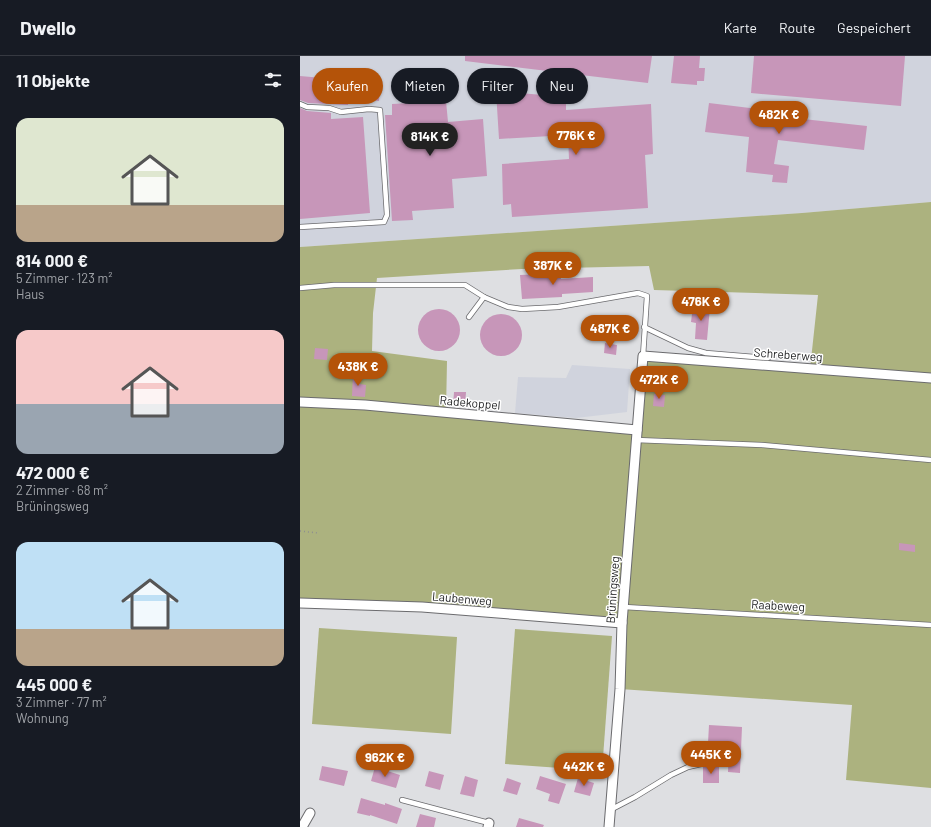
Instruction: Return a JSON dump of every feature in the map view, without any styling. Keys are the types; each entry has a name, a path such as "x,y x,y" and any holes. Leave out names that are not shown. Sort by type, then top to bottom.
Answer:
{"street":[{"name":"Schreberweg","path":"643,356 931,378"},
{"name":"Brüningsweg","path":"609,827 612,809 620,689 622,623 643,356"},
{"name":"Radekoppel","path":"300,402 365,405 637,430"},
{"name":"Laubenweg","path":"300,603 422,607 622,623"},
{"path":"302,827 310,813"}],"lane":[{"path":"300,104 307,107 330,108 341,112 369,109 380,110 387,215 384,222 300,227"},
{"path":"300,288 334,285 465,285 484,297 508,307 522,309 558,307 638,293 647,296 643,356"},
{"path":"469,317 484,297"},
{"path":"644,327 688,348 706,353 768,358"},
{"path":"636,440 762,445 931,460"},
{"name":"Raabeweg","path":"624,607 931,625"},
{"path":"612,809 671,775 688,767 723,759"},
{"path":"402,800 488,825"}],"path":[{"path":"300,531 318,532"}],"shaded area":[{"path":"300,56 931,56 931,202 802,213 300,247"},
{"path":"572,365 630,369 627,412 576,418 515,413 518,377 566,378"}],"green space":[{"path":"931,202 931,788 846,780 852,705 620,689 622,624 300,603 300,247 802,213","holes":["649,266 654,290 818,295 810,369 643,356 637,430 446,412 447,361 372,351 373,313 377,278 522,269"]},
{"path":"319,628 457,637 451,734 312,724"},
{"path":"515,629 612,636 602,771 505,764"}],"building":[{"path":"465,56 652,56 648,83 588,76 588,68 536,68 536,70 465,61"},
{"path":"674,56 700,56 699,68 705,68 704,81 697,81 697,85 671,83"},
{"path":"754,56 905,56 901,106 751,93"},
{"path":"300,76 312,77 312,103 300,100"},
{"path":"528,94 536,94 536,104 566,104 566,110 651,104 653,154 645,155 648,208 512,217 511,204 503,205 502,164 569,159 568,135 499,139 497,104 528,104"},
{"path":"709,103 758,109 757,114 867,126 864,150 778,140 774,164 789,166 787,183 772,182 773,175 746,172 749,137 705,132"},
{"path":"328,104 348,104 348,105"},
{"path":"392,104 446,104 448,122 483,119 487,176 452,179 454,208 412,211 413,220 392,221 385,115 392,115"},
{"path":"300,108 307,111 331,113 331,119 363,117 370,213 300,219"},
{"path":"561,273 561,279 593,277 593,292 562,294 562,297 522,299 520,275"},
{"path":"693,306 710,307 707,340 695,339 696,323 691,322"},
{"path":"435,309 443,309 454,315 460,326 460,334 454,345 443,351 435,351 424,345 418,334 418,326 424,315"},
{"path":"497,314 505,314 516,320 522,331 522,339 516,350 505,356 497,356 486,350 480,339 480,331 486,320"},
{"path":"605,343 617,345 616,355 604,353"},
{"path":"315,348 328,349 327,360 314,359"},
{"path":"353,374 361,374 360,384 366,385 365,397 352,396"},
{"path":"454,392 466,392 465,406 453,406"},
{"path":"654,394 665,395 664,407 653,406"},
{"path":"899,543 915,545 915,552 899,550"},
{"path":"709,725 742,727 740,773 728,772 729,744 708,743"},
{"path":"322,766 348,771 344,786 319,780"},
{"path":"719,766 719,783 703,783 703,767"},
{"path":"375,767 400,775 396,788 371,781"},
{"path":"429,771 444,775 440,790 425,786"},
{"path":"465,776 478,780 474,797 460,794"},
{"path":"540,776 566,784 559,804 548,801 550,794 536,789"},
{"path":"507,778 521,783 517,795 503,791"},
{"path":"578,778 594,783 590,796 574,792"},
{"path":"361,798 385,805 385,803 402,809 397,824 370,815 357,813"},
{"path":"420,814 436,818 434,827 416,827"},
{"path":"519,818 544,825 543,827 516,827"}]}
